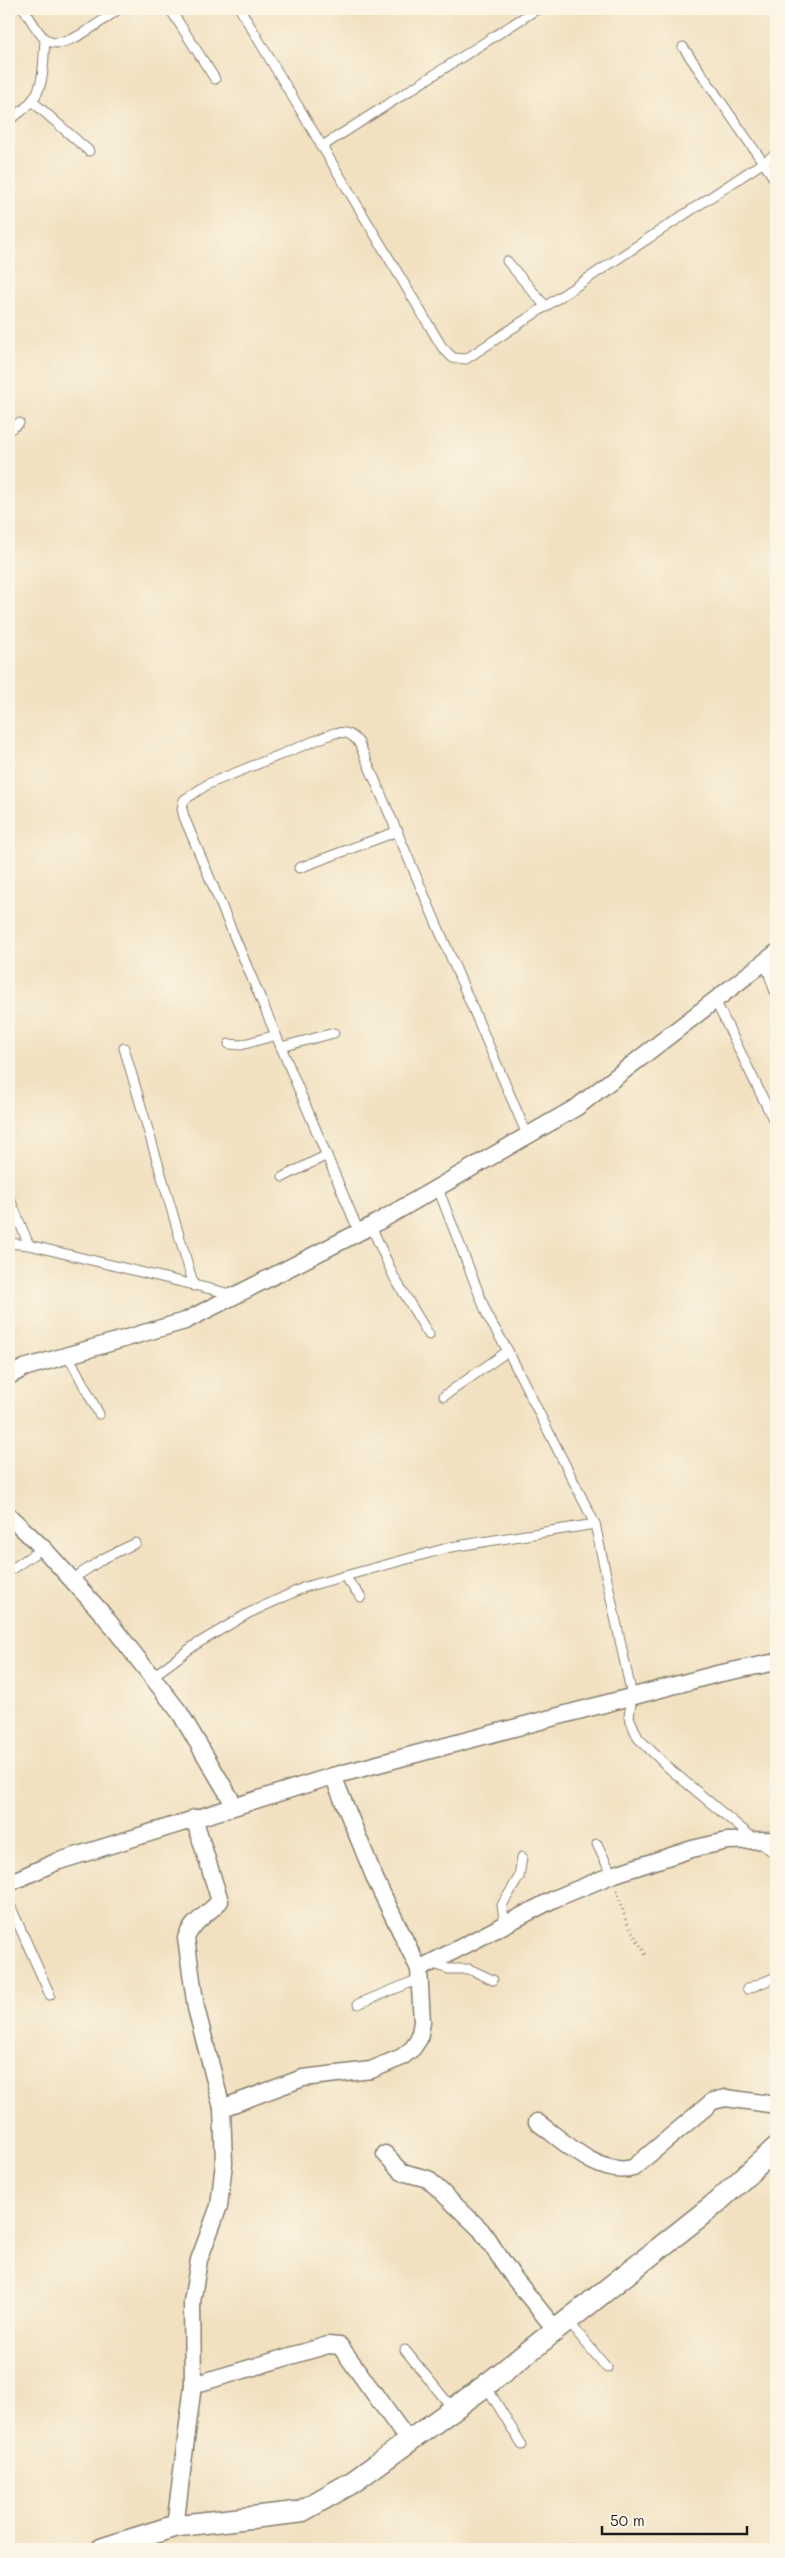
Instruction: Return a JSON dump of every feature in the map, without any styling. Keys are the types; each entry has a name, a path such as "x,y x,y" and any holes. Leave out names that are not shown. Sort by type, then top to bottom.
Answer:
{"street":[{"path":"9,1376 24,1368 185,1321 238,1296 365,1229 437,1186 528,1137 577,1107 770,958"},
{"path":"9,1516 43,1548 102,1613 152,1677 180,1713 235,1806"},
{"path":"9,1883 56,1862 333,1776 632,1696 718,1674 776,1662"},
{"path":"222,2108 303,2078 371,2070 402,2057 414,2048 419,2039 422,2022 423,1970 376,1881 333,1776"},
{"path":"175,2526 193,2385 192,2302 200,2260 219,2206 224,2163 222,2108 196,2008 186,1938 196,1923 220,1901 194,1818"},
{"path":"423,1970 554,1899 612,1875 692,1849 727,1840 776,1840"},
{"path":"537,2122 591,2159 610,2169 620,2171 633,2168 713,2101 726,2098 776,2105"},
{"path":"106,2548 175,2526 300,2512 353,2482 486,2386 715,2204 776,2148"},
{"path":"385,2154 402,2172 428,2179 481,2230 514,2278 561,2325"},
{"path":"193,2385 328,2345 340,2346 409,2442"}],"lane":[{"path":"24,9 45,40 56,44 67,42 119,9"},
{"path":"170,9 215,79"},
{"path":"242,9 321,147 442,347 453,358 466,359 776,154"},
{"path":"321,147 537,9"},
{"path":"9,120 26,110 33,102 42,79 45,40"},
{"path":"684,47 776,181"},
{"path":"33,102 90,150"},
{"path":"507,261 546,306"},
{"path":"9,430 19,423"},
{"path":"428,1335 365,1229 327,1155 184,816 182,809 184,800 208,784 344,731 353,735 359,743 398,831 528,1137"},
{"path":"299,868 398,831"},
{"path":"770,958 776,995"},
{"path":"715,1000 773,1120"},
{"path":"281,1046 334,1033"},
{"path":"229,1044 241,1045 276,1035"},
{"path":"124,1048 194,1286"},
{"path":"283,1177 327,1155"},
{"path":"437,1186 488,1317 508,1351 595,1524 632,1696 629,1717 638,1738 671,1770 754,1839 776,1854"},
{"path":"9,1197 29,1245"},
{"path":"9,1243 29,1245 238,1296"},
{"path":"444,1396 508,1351"},
{"path":"68,1355 99,1414"},
{"path":"152,1677 195,1645 249,1613 305,1586 451,1547 595,1524"},
{"path":"72,1580 104,1558 136,1543"},
{"path":"9,1571 43,1548"},
{"path":"344,1576 361,1597"},
{"path":"597,1844 612,1875"},
{"path":"504,1925 502,1905 519,1877 522,1858"},
{"path":"9,1903 50,1995"},
{"path":"358,2004 423,1970 469,1969 493,1980"},
{"path":"747,1989 776,1977"},
{"path":"561,2325 607,2368"},
{"path":"405,2350 453,2409"},
{"path":"486,2386 522,2445"}],"path":[{"path":"612,1875 626,1921 646,1955"}]}
